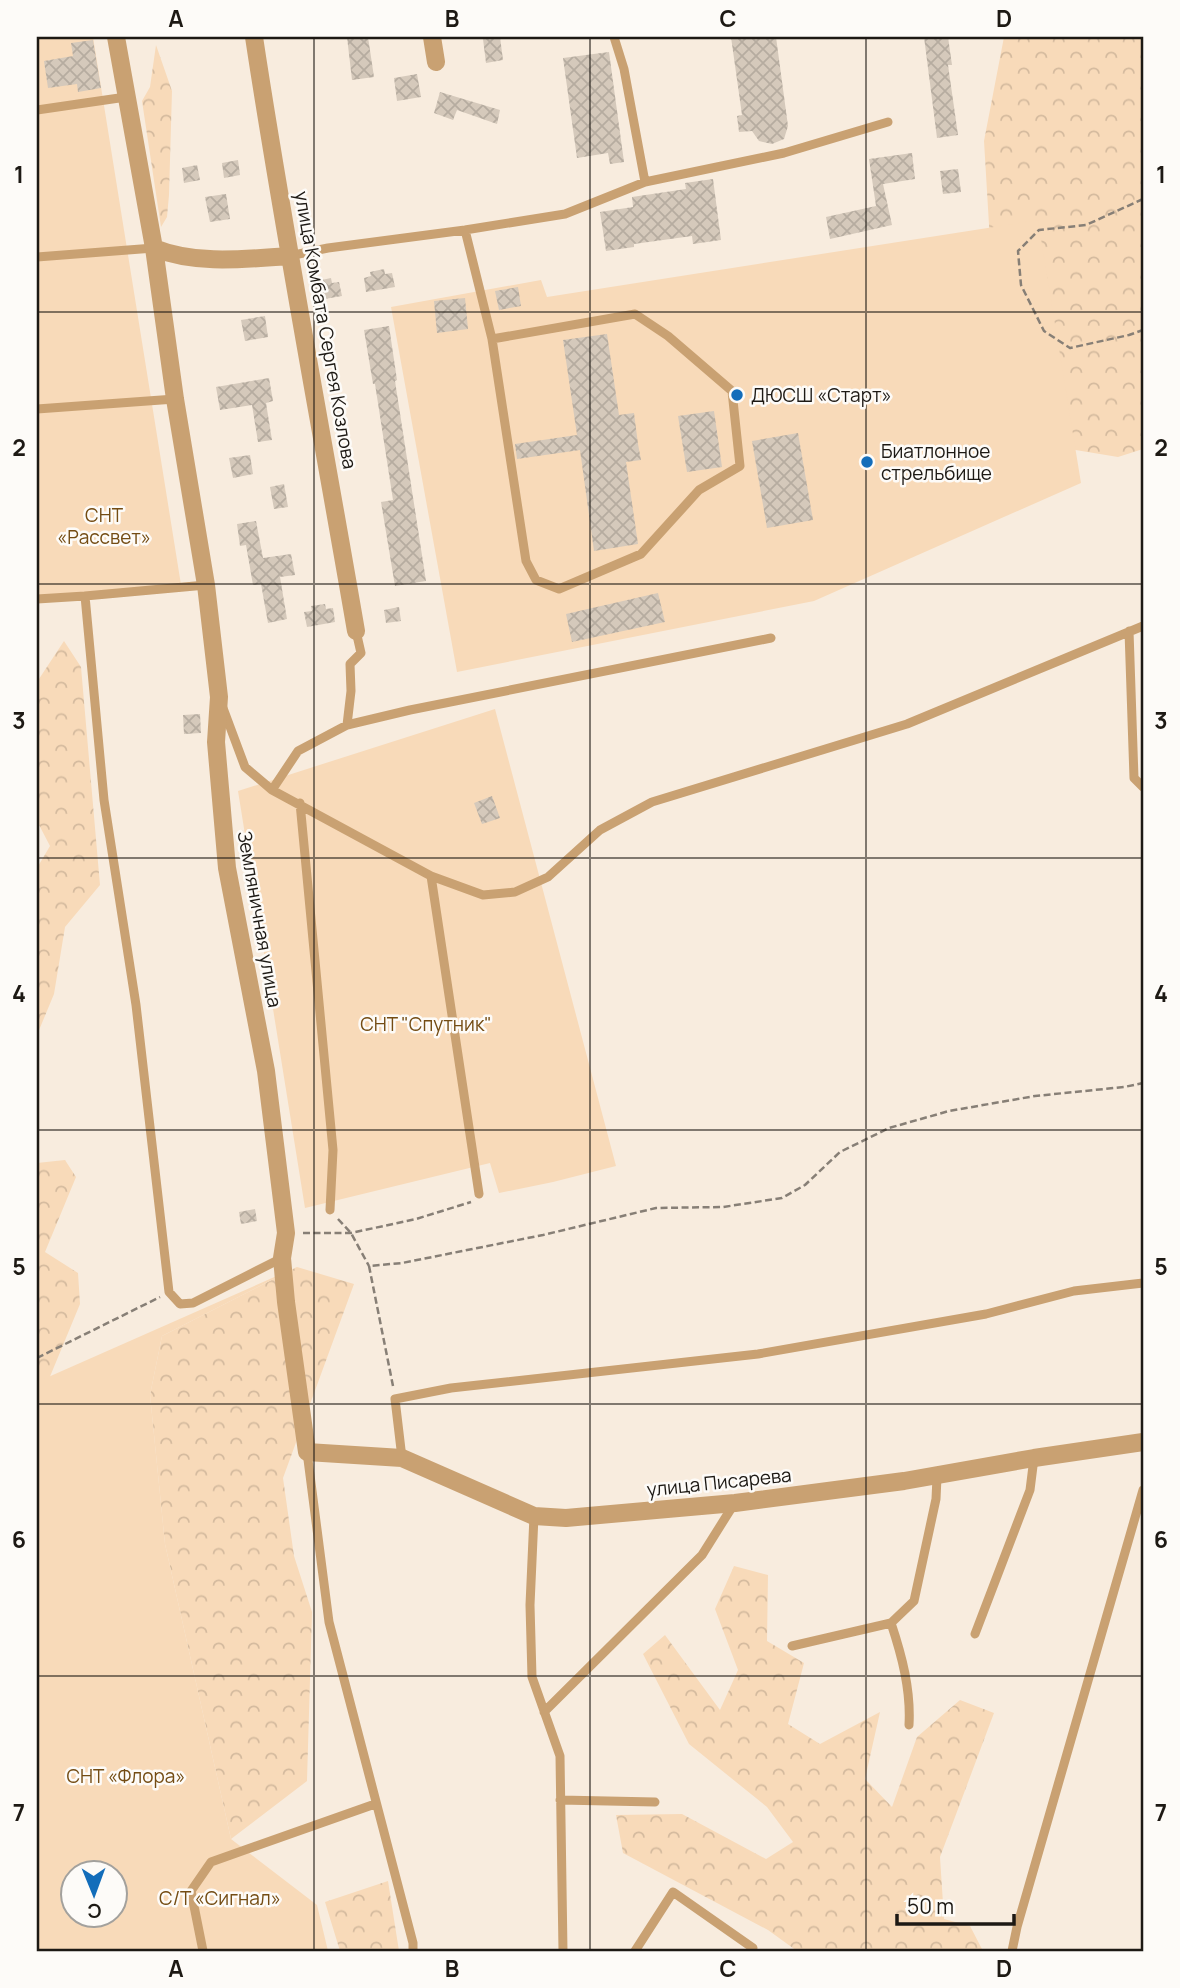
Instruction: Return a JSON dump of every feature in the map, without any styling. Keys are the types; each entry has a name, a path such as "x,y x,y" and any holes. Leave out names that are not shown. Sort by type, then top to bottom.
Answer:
{"street":[{"name":"Земляничная улица","path":"116,37 154,248 175,399 206,585 219,697 216,742 227,868 266,1072 286,1233 282,1258 286,1302 307,1452"},
{"name":"улица Комбата Сергея Козлова","path":"254,37 289,256 313,377 356,631"},
{"path":"432,37 436,62"},
{"path":"154,248 172,255 229,260 289,256"},
{"name":"улица Писарева","path":"307,1452 402,1458 534,1516 566,1518 735,1503 937,1477 1034,1458 1143,1442"}],"lane":[{"path":"614,37 624,69 645,182"},
{"path":"37,110 126,97"},
{"path":"289,256 565,214 645,182 784,153 888,122"},
{"path":"466,230 492,339 526,561 536,580 559,589 641,554 699,490 740,467 732,391 668,336 635,314 492,339"},
{"path":"37,257 154,248"},
{"path":"37,409 175,399"},
{"path":"37,599 206,585"},
{"path":"85,596 104,800 136,1005 169,1292 180,1304 193,1303 282,1258"},
{"path":"219,697 245,767 272,790 431,876 483,895 515,892 548,877 600,830 652,802 907,724 1143,626"},
{"path":"347,726 351,691 350,664 361,653 356,631"},
{"path":"1129,631 1134,778 1143,787"},
{"path":"272,790 298,751 347,726 410,710 771,639"},
{"path":"300,803 333,1150 330,1210"},
{"path":"431,876 479,1194"},
{"path":"402,1458 395,1399 452,1388 758,1354 986,1314 1074,1291 1143,1283"},
{"path":"307,1452 329,1622 412,1951"},
{"path":"975,1634 1030,1490 1034,1458"},
{"path":"792,1646 891,1623 914,1601 936,1499 937,1477"},
{"path":"1012,1951 1143,1490"},
{"path":"544,1712 702,1555 735,1503"},
{"path":"534,1516 530,1605 533,1677 560,1756 563,1951"},
{"path":"891,1623 911,1704 909,1725"},
{"path":"560,1800 655,1802"},
{"path":"203,1951 191,1891 211,1862 376,1804"},
{"path":"635,1951 673,1892 753,1948 751,1951"}],"path":[{"path":"1143,199 1086,225 1039,230 1017,251 1021,285 1044,331 1070,348 1143,330"},
{"path":"369,1266 402,1264 656,1208 723,1208 782,1198 805,1185 840,1152 889,1128 949,1111 1035,1096 1143,1083"},
{"path":"286,1233 351,1233 477,1200 479,1194"},
{"path":"330,1210 351,1233 369,1266 395,1399"},
{"path":"37,1358 169,1292"}],"green space":[{"name":"СНТ «Рассвет»","path":"37,37 93,37 182,591 37,598"},
{"path":"1004,37 1143,37 1143,449 1118,457 1027,442 996,342 984,141"},
{"path":"156,45 172,91 169,195 167,217 161,227 142,101 150,87"},
{"name":"ДЮСШ «Старт»","path":"1038,220 1081,483 814,601 457,672 391,307 541,280 547,297"},
{"path":"64,641 81,667 100,885 65,927 54,994 37,1035 37,868 50,846 37,821 37,682"},
{"name":"СНТ \"Спутник\"","path":"495,709 616,1166 499,1193 490,1163 305,1208 238,791"},
{"path":"65,1160 76,1177 45,1252 78,1273 80,1304 37,1408 37,1163"},
{"path":"297,1267 354,1284 283,1478 294,1556 312,1612 307,1781 231,1839 165,1544 150,1395 162,1336"},
{"name":"СНТ «Флора»","path":"297,1267 162,1336 150,1395 165,1544 231,1839 317,1905 328,1951 37,1951 37,1382"},
{"path":"734,1566 768,1575 767,1641 804,1663 788,1724 820,1744 880,1712 865,1779 892,1807 917,1737 960,1700 994,1713 940,1857 944,1919 970,1926 983,1951 797,1951 768,1930 623,1853 616,1815 682,1814 766,1859 793,1842 767,1807 689,1744 643,1654 665,1635 720,1710 738,1670 715,1609"},
{"path":"388,1881 399,1951 340,1951 325,1902"}],"building":[{"path":"347,37 368,37 374,77 352,80"},
{"path":"500,37 503,60 486,63 483,39"},
{"path":"731,37 776,37 788,126 784,139 772,144 759,141 752,131 739,132 737,116 742,115"},
{"path":"924,37 948,37 952,65 948,65 958,135 937,138"},
{"path":"93,40 101,88 78,92 77,84 48,88 44,61 73,56 71,43"},
{"path":"609,52 624,162 610,164 608,153 577,158 563,58"},
{"path":"417,74 421,97 397,101 394,78"},
{"path":"440,92 500,110 497,124 457,110 453,120 434,113"},
{"path":"912,153 915,179 883,184 892,225 830,239 826,217 876,206 869,159"},
{"path":"238,160 240,175 224,178 222,163"},
{"path":"197,165 200,180 184,183 182,168"},
{"path":"958,169 961,192 943,194 940,171"},
{"path":"713,179 721,240 693,244 692,236 606,251 600,212 633,207 632,197 686,189 685,183"},
{"path":"226,194 230,219 210,222 205,197"},
{"path":"384,269 385,274 392,273 395,287 366,292 364,278 371,276 370,272"},
{"path":"331,278 332,283 339,282 342,296 313,301 311,287 318,286 317,281"},
{"path":"518,287 521,306 499,310 495,291"},
{"path":"465,298 468,329 437,333 434,301"},
{"path":"265,316 268,337 245,341 241,320"},
{"path":"389,326 426,581 395,586 381,502 393,500 364,330"},
{"path":"607,334 619,415 634,413 641,460 626,462 638,544 594,551 580,450 517,459 515,444 577,435 563,340"},
{"path":"269,378 273,401 266,403 272,440 258,442 252,405 220,410 216,387"},
{"path":"714,411 722,467 687,472 678,416"},
{"path":"798,433 813,520 767,528 752,441"},
{"path":"250,455 253,474 233,478 229,458"},
{"path":"284,484 288,507 274,509 270,487"},
{"path":"256,521 263,558 291,554 295,575 280,577 287,619 268,623 261,584 253,585 246,545 240,546 237,524"},
{"path":"658,593 665,622 572,642 566,614"},
{"path":"325,604 326,609 333,608 335,622 307,627 304,612 312,611 311,606"},
{"path":"399,607 401,621 386,623 384,610"},
{"path":"200,714 201,733 184,734 183,715"},
{"path":"492,796 500,818 482,824 474,803"},
{"path":"255,1209 257,1221 241,1224 239,1212"}],"place":[{"name":"ДЮСШ «Старт»","path":"737,395"},
{"name":"Биатлонное стрельбище","path":"867,462"}],"park label":[{"name":"С/Т «Сигнал»","path":"220,1898"}]}
